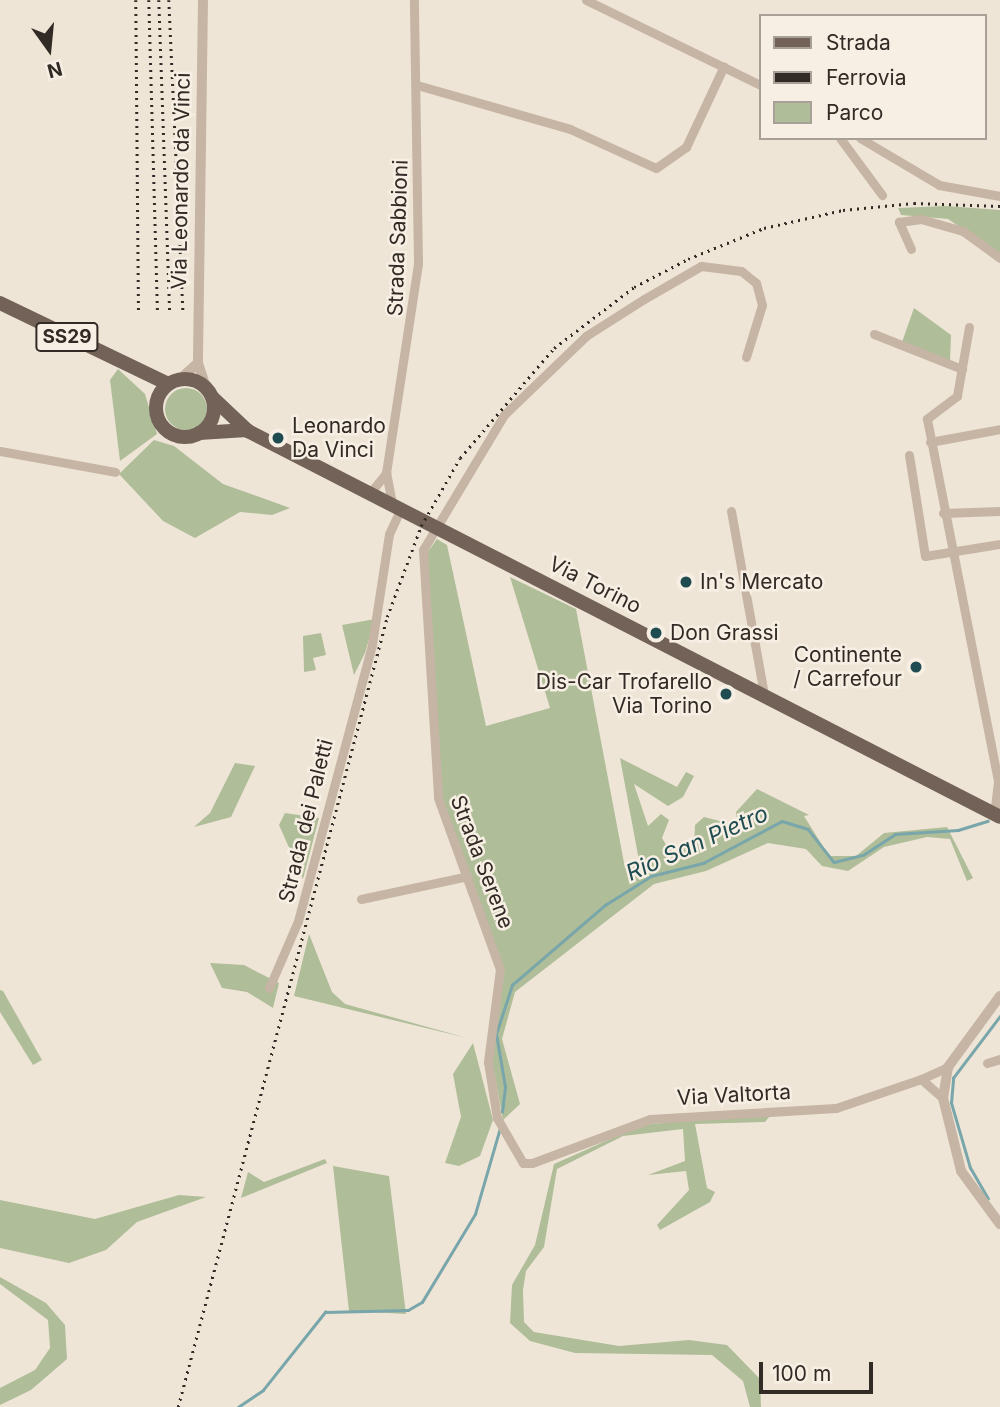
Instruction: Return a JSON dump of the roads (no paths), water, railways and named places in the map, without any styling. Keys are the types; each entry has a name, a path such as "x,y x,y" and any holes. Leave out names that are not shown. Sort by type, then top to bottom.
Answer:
{"main road":[{"name":"SS29","path":"0,303 133,371 174,382"},
{"path":"133,371 156,407 167,431 199,433 248,430"},
{"path":"156,407 174,382 210,394 212,418 199,433"},
{"name":"Via Torino","path":"210,394 248,430 997,815"}],"street":[{"name":"Via Leonardo da Vinci","path":"204,0 198,363 210,394"},
{"name":"Strada Sabbioni","path":"396,505 386,473 416,300 417,85 414,0"},
{"path":"586,0 758,84"},
{"path":"417,85 570,129 656,168 686,147 724,66"},
{"path":"841,140 882,195"},
{"path":"863,140 939,185 1000,196"},
{"path":"911,249 899,222 921,219 963,231 1000,258"},
{"path":"433,525 504,415 544,374 586,336 701,266 719,264 755,283 760,325 746,357"},
{"path":"969,327 957,396 927,419 949,552 998,782 997,815"},
{"path":"874,334 962,369"},
{"path":"174,382 198,363"},
{"path":"930,442 1000,429"},
{"path":"0,451 116,472"},
{"path":"909,455 925,556 1000,544"},
{"name":"Strada Sabbioni","path":"370,493 386,473"},
{"name":"Strada dei Paletti","path":"269,989 281,973 359,675 375,632 389,534 396,505"},
{"path":"731,511 764,695"},
{"path":"943,513 1000,511"},
{"name":"Strada Serene","path":"433,525 422,567 435,783 500,969 488,1062 495,1110 523,1163"},
{"path":"361,899 468,876"},
{"path":"1000,996 948,1067 943,1098 961,1171 1000,1224"},
{"path":"987,1063 1000,1059"},
{"name":"Via Valtorta","path":"523,1163 553,1160 650,1119 836,1108 948,1067"},
{"path":"921,1079 943,1098"}],"waterway":[{"name":"Rio San Pietro","path":"502,1112 505,1087 496,1034 512,985 605,905 651,876 703,863 782,821 808,829 834,862 863,855 895,834 958,830 988,821"},
{"path":"988,1199 970,1168 951,1103 953,1078 1000,1016"},
{"name":"Rio San Pietro","path":"238,1407 263,1390 325,1312 408,1310 422,1302 475,1214 500,1128"}],"railway":[{"path":"136,0 139,313"},
{"path":"149,0 158,313"},
{"path":"159,0 170,312"},
{"path":"169,0 183,313"},
{"path":"178,1407 387,617 421,526 460,458 554,348 634,287 688,259 764,228 843,210 914,203 1000,206"}],"place":[{"name":"Leonardo Da Vinci","path":"278,438"},
{"name":"In's Mercato","path":"686,582"},
{"name":"Don Grassi","path":"656,633"},
{"name":"Continente / Carrefour","path":"916,667"},
{"name":"Dis-Car Trofarello Via Torino","path":"726,694"}]}
